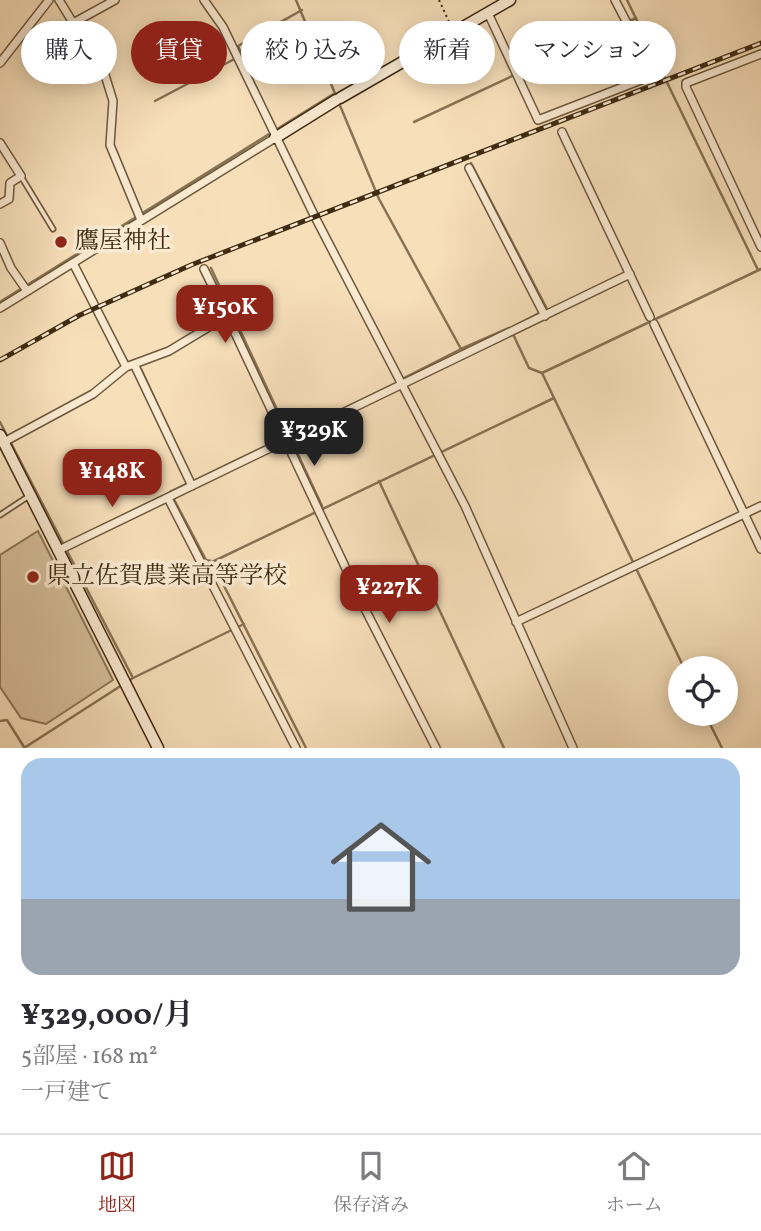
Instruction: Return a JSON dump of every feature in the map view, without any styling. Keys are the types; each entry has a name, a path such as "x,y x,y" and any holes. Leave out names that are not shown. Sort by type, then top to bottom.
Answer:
{"main road":[{"path":"474,21 510,0"},
{"path":"273,134 399,64"},
{"path":"6,439 29,496 62,549 158,748"}],"street":[{"path":"0,63 49,0"},
{"path":"59,0 74,21"},
{"path":"77,21 115,0"},
{"path":"204,0 223,27 273,134 438,452 573,748"},
{"path":"488,13 538,120 654,75 615,0"},
{"path":"761,54 686,83 761,247"},
{"path":"108,84 113,102 110,145 140,218"},
{"path":"562,132 761,549"},
{"path":"0,308 25,289 73,263 273,134"},
{"path":"0,143 21,176 10,183 9,199 0,204"},
{"path":"468,168 543,313"},
{"path":"0,243 25,289"},
{"path":"73,263 126,367"},
{"path":"204,269 289,439 318,510 436,748"},
{"path":"62,549 171,496 191,483 289,439 512,332 543,313 630,274"},
{"path":"6,439 93,394 126,367 135,366 169,351 227,316"},
{"path":"135,366 191,483"},
{"path":"171,496 296,748"},
{"path":"516,622 761,506"}],"lane":[{"path":"21,176 52,229"},
{"path":"0,515 29,496"}],"path":[{"path":"439,0 449,21"}],"shaded area":[{"name":"県立佐賀農業高等学校","path":"38,531 113,680 46,724 21,718 0,687 0,555"}],"waterway":[{"path":"296,0 379,199 461,349 404,378"},
{"path":"627,0 758,270"},
{"path":"155,101 242,55 238,46 302,10"},
{"path":"414,122 636,18"},
{"path":"0,302 335,93"},
{"path":"471,163 547,309 510,328"},
{"path":"211,268 322,506"},
{"path":"678,656 542,373 761,269"},
{"path":"461,349 509,328"},
{"path":"512,332 529,368 542,373"},
{"path":"141,369 193,481 170,492 206,560 211,561"},
{"path":"306,748 212,562 554,398"},
{"path":"0,422 133,678 24,748"},
{"path":"379,481 504,748"},
{"path":"133,678 244,624"},
{"path":"0,721 7,720 24,747"},
{"path":"711,726 722,748"}],"railway":[{"path":"0,360 80,315 191,265 761,43"}],"place":[{"name":"鷹屋神社","path":"61,242"},
{"name":"県立佐賀農業高等学校","path":"33,577"}]}
